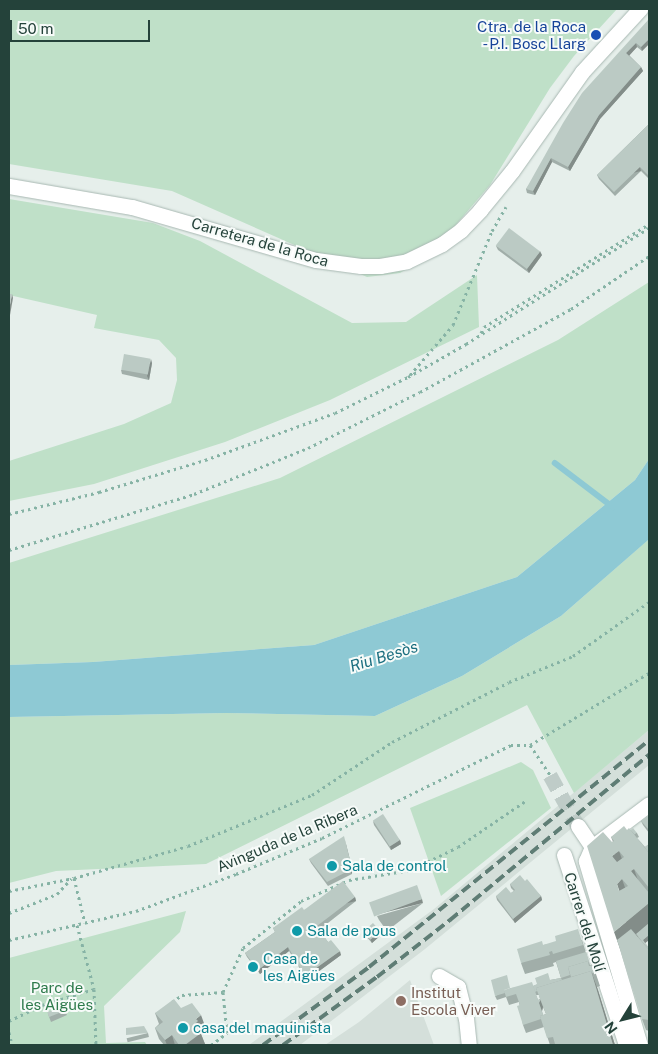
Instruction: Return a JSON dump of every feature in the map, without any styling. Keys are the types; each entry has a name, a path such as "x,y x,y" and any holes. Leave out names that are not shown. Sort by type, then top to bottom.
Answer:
{"street":[{"name":"Carretera de la Roca","path":"9,186 132,207 316,260 361,266 380,266 407,260 442,244 461,230 480,210 512,171 582,72 640,9"},
{"path":"589,854 649,804"},
{"name":"Carrer del Molí","path":"578,826 589,854 640,1045"},
{"name":"Carrer del Molí","path":"564,855 626,1045"},
{"path":"439,976 458,987 466,1018 469,1045"}],"path":[{"path":"408,376 453,325 464,294 498,219"},
{"path":"480,335 484,327 649,224"},
{"path":"9,514 99,492 205,460 335,413 408,376 480,335 649,228"},
{"path":"9,550 194,494 308,448 420,392 571,309 649,256"},
{"path":"9,891 72,878 188,846 312,795 392,742 509,682 573,656 649,602"},
{"path":"550,775 530,746 649,673"},
{"name":"Avinguda de la Ribera","path":"9,940 136,910 236,874 322,838 511,745 530,746"},
{"path":"211,1045 228,1033 223,992 243,948 300,902 348,880 410,870 458,847 527,800"},
{"path":"72,878 85,922"},
{"path":"9,913 57,894 72,878"},
{"path":"77,924 94,989 96,1045"},
{"path":"9,1021 42,1005 94,989"},
{"path":"170,1004 182,995 223,992"},
{"path":"9,1032 12,1045"}],"shaded area":[{"path":"649,730 649,765 425,949 300,1045 249,1045 434,909"},
{"name":"Institut Escola Viver","path":"410,980 434,1045 325,1045 359,1022"}],"green space":[{"path":"9,9 617,9 574,56 550,88 490,185 429,256 400,273 367,277 172,191 9,164"},
{"path":"9,199 153,223 200,241 352,323 406,322 477,275 479,327 330,400 225,442 94,484 9,501 9,461 124,424 171,403 177,380 176,358 159,340 94,328 97,315 9,295"},
{"path":"649,282 649,459 635,480 517,577 314,645 93,662 9,665 9,563 280,478 558,340"},
{"path":"649,539 649,730 574,793 527,705 206,864 56,871 9,883 9,717 226,713 375,716 462,676 561,616"},
{"path":"521,762 533,770 551,808 441,896 410,808"},
{"name":"Parc de les Aigües","path":"186,911 180,932 104,1006 106,1043 145,1042 147,1045 9,1045 9,958"}],"water":[{"name":"Riu Besòs","path":"649,459 649,539 647,541 561,616 462,676 375,716 226,713 9,717 9,665 93,662 314,645 517,577 635,480"}],"building":[{"path":"649,19 649,39 641,47 636,43 626,53 641,67 599,115 568,167 551,158 533,191 526,189 582,93"},
{"path":"649,124 649,176 640,167 614,192 597,175"},
{"path":"509,228 540,251 527,269 496,246"},
{"path":"9,294 12,294 9,310"},
{"path":"124,354 151,359 148,374 121,370"},
{"path":"383,814 400,840 390,847 373,821"},
{"path":"647,816 649,818 649,830 641,821"},
{"path":"624,826 627,830 629,828 649,853 649,888 634,869 631,871 649,893 649,903 614,932 587,846 603,832 612,842 614,841 611,837","holes":["619,851 624,857 617,862 612,856","622,879 628,886 619,891 617,884"]},
{"path":"633,828 637,833 634,835 631,830"},
{"name":"Sala de control","path":"344,836 351,864 350,870 327,882 309,859"},
{"path":"638,839 645,847 649,844 649,853"},
{"path":"520,875 525,881 527,879 541,896 513,919 496,896 506,887 511,893 515,890 510,884"},
{"name":"Sala de pous","path":"343,881 355,897 317,926 328,942 331,940 340,951 305,976 288,947 258,970 245,953 275,932 273,928 302,907 304,910"},
{"path":"417,885 422,899 374,917 369,902"},
{"path":"373,923 380,931 370,940 363,932"},
{"path":"649,923 649,935 643,940 649,950 636,934"},
{"path":"578,929 583,945 553,954 552,951 549,952 550,955 521,963 517,949 542,941 543,945 556,941 555,936"},
{"path":"631,929 649,950 649,1020 642,1019 617,940"},
{"path":"586,952 590,965 588,961 568,967 570,975 561,978 556,961"},
{"path":"588,961 589,966 593,965 595,972 592,973 591,971 571,977 568,967"},
{"path":"591,971 613,1045 550,1045 555,1044 553,1037 547,1038 540,1016 546,1014 536,988"},
{"path":"548,973 550,980 561,978 562,980 536,988 537,991 535,992 533,986 537,984 535,978"},
{"path":"507,975 510,988 504,990 505,993 495,996 491,980"},
{"path":"532,982 538,1000 541,999 539,1003 543,1015 540,1016 541,1019 523,1025 517,1006 520,1005 516,994 506,997 504,990"},
{"name":"casa del maquinista","path":"174,999 181,1008 192,1003 201,1015 196,1019 198,1021 194,1025 201,1033 185,1045 179,1045 172,1035 165,1040 155,1028 163,1022 155,1013"},
{"path":"63,1006 65,1011 49,1017 47,1012"},
{"path":"144,1026 148,1033 126,1035 126,1028"}],"waterway":[{"path":"555,463 613,507"}],"tunnel":[{"path":"550,775 578,826"}],"railway":[{"path":"263,1045 369,967 649,740"},
{"path":"283,1045 377,977 450,920 649,755"}],"place":[{"name":"Ctra. de la Roca - P.I. Bosc Llarg","path":"596,35"},
{"name":"Sala de control","path":"332,866"},
{"name":"Sala de pous","path":"297,931"},
{"name":"Casa de les Aigües","path":"253,967"},
{"name":"Institut Escola Viver","path":"401,1001"},
{"name":"casa del maquinista","path":"183,1028"}]}
